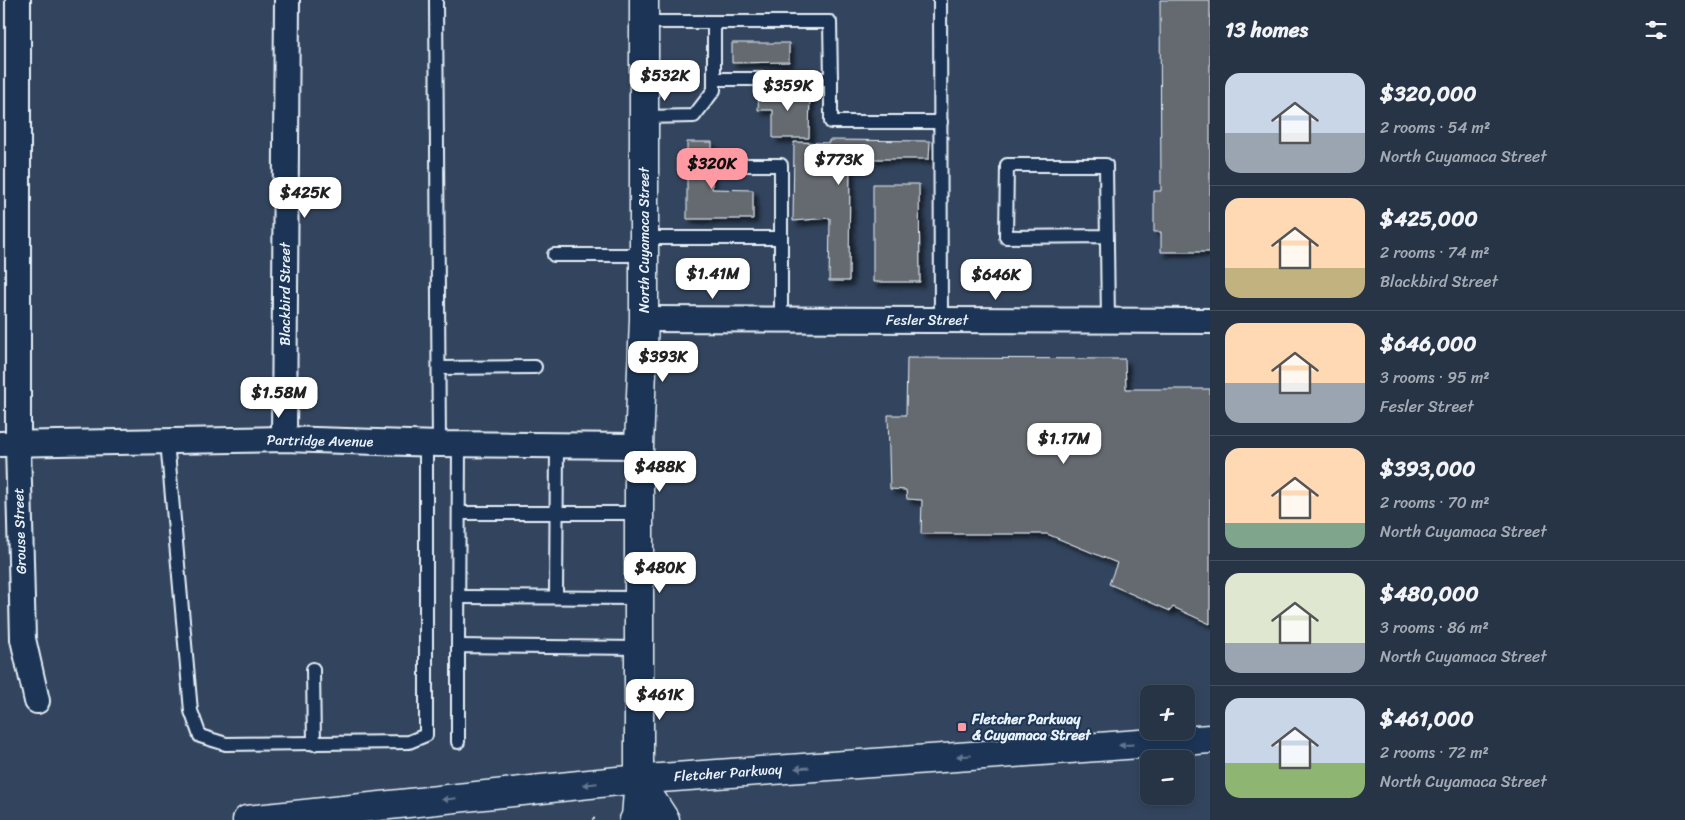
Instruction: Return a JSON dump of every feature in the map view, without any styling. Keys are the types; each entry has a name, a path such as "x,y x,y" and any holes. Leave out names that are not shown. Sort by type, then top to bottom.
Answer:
{"main road":[{"name":"North Cuyamaca Street","path":"634,820 636,817 639,780 639,446 644,319 644,11"},
{"name":"Fletcher Parkway","path":"247,820 639,780 1210,739"},
{"path":"639,780 665,820"}],"street":[{"name":"Grouse Street","path":"18,0 9,444 23,639 37,701"},
{"name":"Blackbird Street","path":"284,439 287,0"},
{"name":"Fesler Street","path":"644,319 1210,321"},
{"name":"Partridge Avenue","path":"9,444 284,439 441,444 639,446"}],"lane":[{"path":"167,441 192,711 200,736 226,744 314,744 409,742 426,735 441,444 436,0"},
{"path":"940,0 941,320"},
{"path":"644,11 714,22 830,22 831,122 941,122"},
{"path":"644,117 694,116 714,90 714,22"},
{"path":"714,79 831,79"},
{"path":"719,165 781,165 781,319"},
{"path":"1107,236 1006,237 1007,165 1106,165 1107,236 1108,321"},
{"path":"554,255 644,246 781,238"},
{"path":"439,368 535,367"},
{"path":"441,444 459,513 458,742"},
{"path":"556,597 557,445"},
{"path":"459,513 639,513"},
{"path":"458,597 639,598"},
{"path":"458,646 639,648"},
{"path":"313,669 314,744"}],"building":[{"path":"1160,0 1210,0 1210,252 1161,252 1161,232 1154,232 1154,191 1161,191"},
{"path":"732,43 789,43 789,62 732,63"},
{"path":"759,90 810,91 809,138 773,138 773,110 758,110"},
{"path":"829,140 930,141 929,159 850,159 849,281 829,281 830,218 793,221 794,142 829,143"},
{"path":"687,142 712,142 712,189 753,190 753,219 687,219"},
{"path":"873,184 919,184 920,282 873,282"},
{"path":"907,358 1125,359 1126,389 1210,389 1210,624 1173,607 1170,611 1109,584 1117,563 1047,534 921,534 922,500 907,499 906,490 890,489 888,415 906,415"}],"place":[{"name":"Fletcher Parkway & Cuyamaca Street","path":"962,727"}]}
